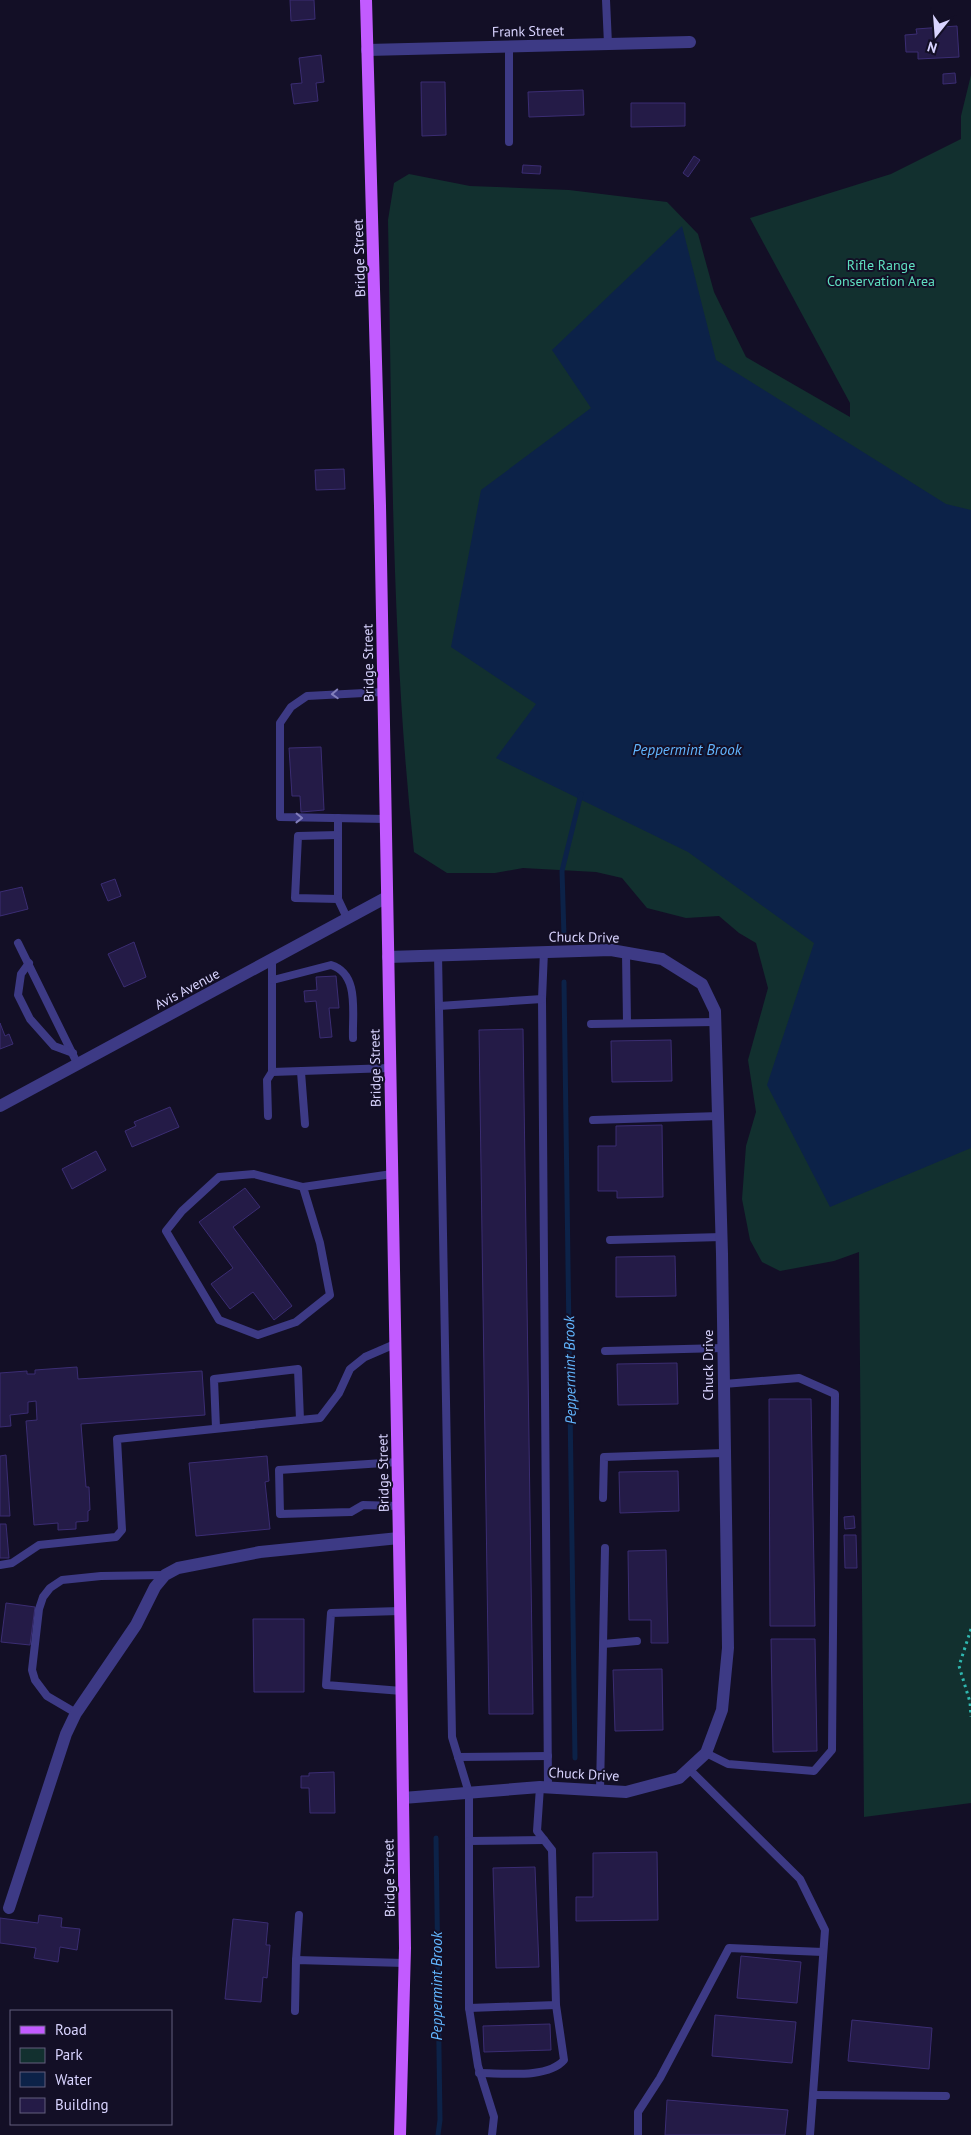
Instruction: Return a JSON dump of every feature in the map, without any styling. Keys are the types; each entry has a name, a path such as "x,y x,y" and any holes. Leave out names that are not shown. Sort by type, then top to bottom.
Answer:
{"main road":[{"name":"Bridge Street","path":"366,0 376,317 402,1691 404,1963 400,2135"}],"street":[{"name":"Frank Street","path":"367,50 690,42"},
{"name":"Avis Avenue","path":"0,1106 76,1059 272,960 387,897"},
{"name":"Chuck Drive","path":"388,957 611,950 662,959 702,984 715,1011 722,1237 728,1648 722,1710 706,1753 679,1778 626,1792 544,1787 403,1798"},
{"path":"9,1908 59,1753 76,1712 124,1644 155,1587 165,1575 178,1568 260,1552 399,1538"}],"lane":[{"path":"606,0 608,44"},
{"path":"509,46 509,142"},
{"path":"383,692 307,696 291,707 280,723 280,817 386,819"},
{"path":"338,818 338,899 347,918"},
{"path":"338,835 298,836 295,898 338,899"},
{"path":"18,943 76,1059"},
{"path":"480,2074 546,2072 558,2067 564,2060 556,2005 552,1850 537,1831 548,1756 542,999 544,951"},
{"path":"626,953 628,1023"},
{"path":"438,954 452,1737 469,1793 469,2008 480,2074 494,2117 492,2135"},
{"path":"268,1116 267,1080 272,1072 272,960"},
{"path":"29,963 21,974 18,995 30,1019 54,1046 76,1059"},
{"path":"273,980 331,965 340,967 352,983 353,1038"},
{"path":"439,1006 542,999"},
{"path":"590,1024 715,1022"},
{"path":"272,1072 390,1068"},
{"path":"301,1072 305,1124"},
{"path":"593,1120 719,1116"},
{"path":"303,1187 320,1243 330,1295 296,1322 258,1335 219,1320 166,1231 182,1211 219,1178 254,1174 303,1187 392,1174"},
{"path":"610,1240 722,1237"},
{"path":"0,1565 12,1562 39,1545 116,1537 122,1530 117,1439 320,1418 339,1393 350,1369 365,1357 395,1344"},
{"path":"605,1351 723,1348"},
{"path":"216,1428 214,1379 298,1369 300,1420"},
{"path":"706,1753 728,1764 814,1771 832,1750 835,1394 799,1378 724,1384"},
{"path":"603,1498 604,1457 724,1453"},
{"path":"398,1462 279,1470 280,1514 351,1512 363,1505 398,1506"},
{"path":"600,1790 605,1548"},
{"path":"76,1712 47,1696 35,1680 32,1670 39,1609 43,1596 50,1588 62,1580 101,1576 165,1575"},
{"path":"400,1611 332,1613 326,1684 402,1691"},
{"path":"603,1644 637,1641"},
{"path":"458,1757 548,1756"},
{"path":"689,1768 800,1879 825,1930 810,2135"},
{"path":"469,1841 544,1840"},
{"path":"294,2012 299,1914"},
{"path":"638,2135 638,2112 660,2078 729,1948 823,1952"},
{"path":"296,1960 404,1963"},
{"path":"469,2008 556,2005"},
{"path":"813,2095 946,2096"}],"path":[{"path":"971,1629 959,1666 970,1702 971,1718"}],"green space":[{"name":"Rifle Range Conservation Area","path":"971,75 971,1803 864,1817 859,1252 834,1261 780,1271 762,1262 750,1240 742,1199 746,1146 756,1112 748,1060 768,988 756,943 739,933 719,916 686,918 647,908 622,878 596,872 523,868 495,873 447,873 414,852 406,773 397,615 388,220 394,183 409,174 470,186 569,190 667,202 698,234 714,292 746,357 850,417 850,403 750,218 891,174 961,139 961,116"}],"water":[{"path":"682,226 716,360 946,504 971,510 971,1148 830,1207 767,1085 814,943 688,852 496,758 536,704 451,647 481,490 591,408 552,350"}],"building":[{"path":"290,0 314,0 315,19 291,21"},
{"path":"957,26 959,57 918,59 918,52 906,52 905,35 917,34 916,29"},
{"path":"321,55 324,82 316,83 318,101 294,104 291,84 302,83 299,58"},
{"path":"955,73 956,83 943,84 943,74"},
{"path":"421,82 445,82 446,135 422,136"},
{"path":"583,90 584,115 529,117 528,92"},
{"path":"631,103 685,103 685,126 631,127"},
{"path":"694,156 700,160 688,177 683,173"},
{"path":"523,165 541,166 540,174 522,173"},
{"path":"344,469 345,489 316,490 315,470"},
{"path":"321,747 324,810 301,812 300,796 292,796 289,748"},
{"path":"115,879 121,896 108,901 101,884"},
{"path":"22,887 28,909 0,916 0,892"},
{"path":"134,942 146,977 124,987 108,954"},
{"path":"336,976 339,1008 329,1008 332,1037 320,1038 316,1001 305,1002 304,991 317,990 316,977"},
{"path":"0,1023 5,1036 9,1034 13,1044 0,1049"},
{"path":"523,1029 533,1714 489,1714 479,1030"},
{"path":"671,1040 672,1081 612,1082 611,1041"},
{"path":"170,1107 179,1127 132,1147 125,1131 136,1126 134,1122"},
{"path":"662,1125 663,1197 617,1198 617,1191 598,1191 598,1146 616,1146 616,1126"},
{"path":"96,1151 106,1170 72,1189 62,1169"},
{"path":"245,1188 260,1207 233,1227 292,1306 274,1320 253,1292 230,1309 211,1284 233,1268 199,1222"},
{"path":"675,1256 676,1296 616,1297 616,1257"},
{"path":"677,1363 678,1404 618,1405 617,1364"},
{"path":"77,1367 78,1379 202,1371 205,1415 81,1424 86,1487 89,1487 90,1510 88,1511 88,1521 76,1522 76,1529 58,1530 58,1523 34,1525 26,1421 37,1420 36,1401 28,1402 28,1413 10,1415 11,1426 0,1427 0,1373 27,1371 27,1374 35,1374 35,1370"},
{"path":"769,1399 811,1399 815,1626 770,1626"},
{"path":"6,1455 10,1516 0,1516 0,1456"},
{"path":"267,1456 269,1481 265,1482 270,1529 196,1536 189,1463"},
{"path":"678,1471 679,1511 620,1513 619,1472"},
{"path":"854,1516 855,1528 845,1529 844,1517"},
{"path":"0,1524 6,1524 9,1558 0,1558"},
{"path":"844,1535 856,1535 857,1568 845,1568"},
{"path":"666,1550 668,1643 651,1643 651,1620 629,1620 628,1551"},
{"path":"6,1603 35,1607 30,1645 1,1642"},
{"path":"253,1619 304,1619 304,1692 254,1692"},
{"path":"771,1639 815,1639 817,1751 773,1752"},
{"path":"662,1669 663,1730 615,1731 613,1670"},
{"path":"334,1772 335,1813 310,1813 309,1788 301,1788 301,1776 309,1776 309,1773"},
{"path":"657,1852 658,1920 576,1921 576,1897 593,1897 593,1853"},
{"path":"535,1867 539,1967 496,1968 493,1868"},
{"path":"39,1915 62,1918 61,1927 80,1929 77,1950 60,1947 58,1962 34,1958 36,1948 0,1943 0,1918 38,1923"},
{"path":"233,1919 268,1923 266,1945 270,1945 267,1978 263,1977 261,2002 225,1999"},
{"path":"741,1956 801,1962 797,2003 737,1998"},
{"path":"715,2015 796,2022 792,2063 712,2056"},
{"path":"852,2020 932,2028 929,2069 848,2061"},
{"path":"550,2024 551,2050 484,2052 483,2026"},
{"path":"667,2100 788,2110 785,2135 665,2135"}],"waterway":[{"name":"Peppermint Brook","path":"564,936 562,871 581,794"},
{"name":"Peppermint Brook","path":"564,982 575,1758"},
{"name":"Peppermint Brook","path":"436,1838 440,2120 438,2135"}]}
